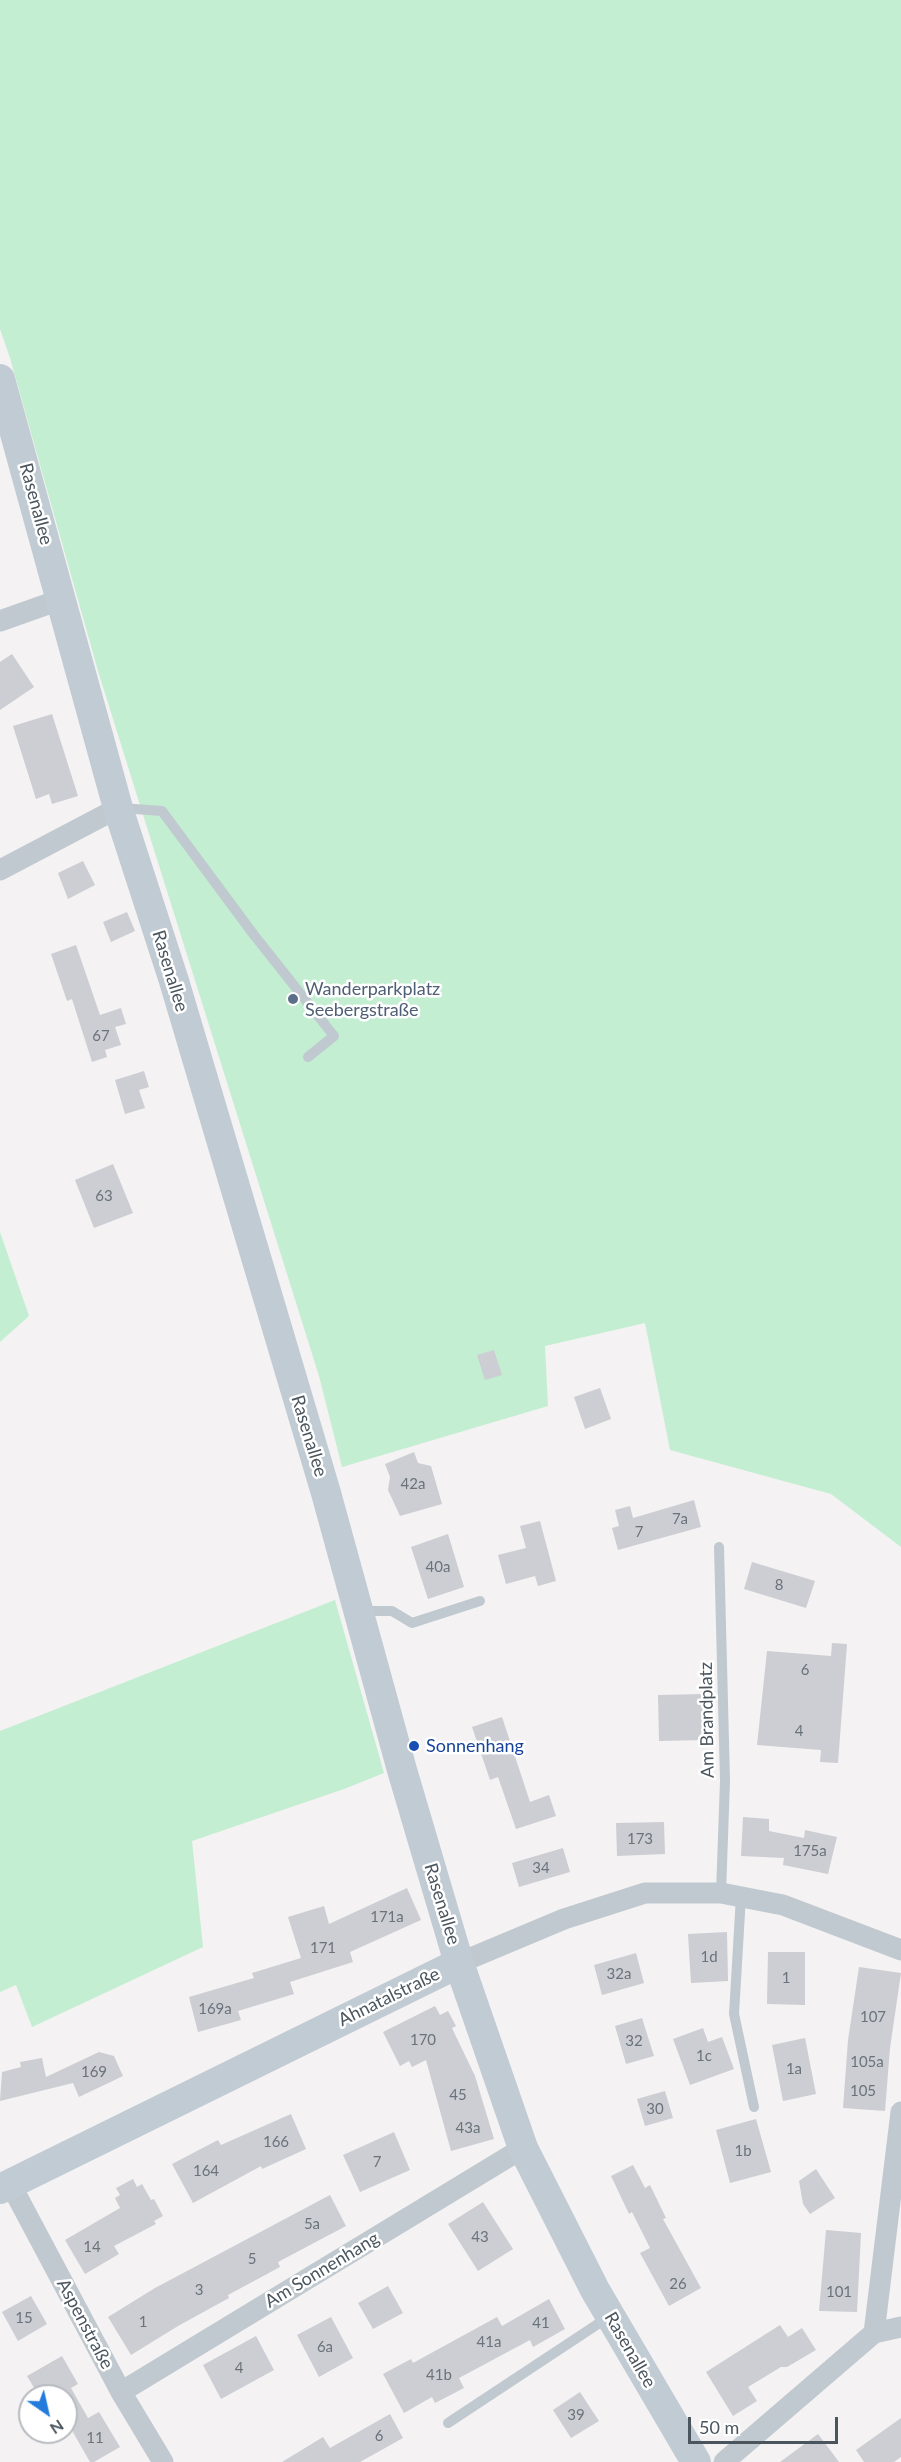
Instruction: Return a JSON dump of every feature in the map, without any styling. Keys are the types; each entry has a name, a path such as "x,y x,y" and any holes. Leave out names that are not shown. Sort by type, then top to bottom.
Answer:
{"main road":[{"name":"Rasenallee","path":"0,378 118,808 174,981 326,1493 402,1770 459,1963 524,2148 610,2316 696,2462"},
{"name":"Ahnatalstraße","path":"5,2187 459,1963"}],"street":[{"path":"0,621 62,599"},
{"path":"0,870 118,808"},
{"name":"Ahnatalstraße","path":"459,1963 564,1919 645,1893 731,1895 783,1905 901,1950"},
{"path":"874,2332 901,2112"},
{"name":"Am Sonnenhang","path":"122,2392 524,2148"},
{"name":"Aspenstraße","path":"5,2187 163,2462"},
{"path":"724,2462 874,2332 901,2327"}],"lane":[{"path":"118,808 162,811 254,935 334,1036 308,1057"},
{"name":"Am Brandplatz","path":"719,1546 724,1781 731,1895 734,2014 754,2107"},
{"path":"358,1611 392,1611 412,1623 480,1601"},
{"path":"448,2423 610,2316"}],"green space":[{"path":"0,0 901,0 901,1547 831,1494 670,1450 645,1323 545,1346 548,1406 342,1467 319,1376 98,671 0,329"},
{"path":"0,1232 29,1316 0,1342"},
{"path":"335,1600 384,1773 192,1841 203,1947 32,2027 16,1985 0,1992 0,1731"}],"building":[{"path":"12,654 34,687 0,710 0,662"},
{"path":"52,714 78,796 52,804 49,794 36,799 13,726"},
{"path":"83,861 95,885 68,899 58,873"},
{"path":"127,912 135,931 111,942 103,922"},
{"path":"76,945 100,1015 121,1008 126,1024 115,1027 121,1045 105,1050 107,1057 92,1062 72,999 67,1001 51,954"},
{"path":"144,1071 149,1087 139,1090 145,1108 125,1114 115,1080"},
{"path":"113,1164 133,1213 94,1228 75,1180"},
{"path":"494,1350 502,1375 485,1380 477,1355"},
{"path":"600,1388 611,1419 585,1429 574,1397"},
{"path":"414,1452 418,1463 431,1466 442,1504 400,1516 388,1490 390,1477 385,1464"},
{"path":"694,1500 701,1527 618,1550 612,1528 619,1526 615,1510 630,1506 633,1518"},
{"path":"540,1521 556,1581 538,1586 535,1576 506,1584 498,1555 526,1548 520,1526"},
{"path":"448,1534 464,1587 428,1599 411,1547"},
{"path":"752,1562 815,1581 806,1608 744,1589"},
{"path":"832,1643 847,1644 838,1763 820,1762 821,1750 757,1745 767,1651 831,1656"},
{"path":"703,1694 704,1740 659,1741 658,1695"},
{"path":"502,1717 530,1802 549,1795 556,1816 516,1829 498,1777 490,1780 472,1727"},
{"path":"743,1817 769,1819 769,1831 804,1838 805,1830 837,1837 828,1874 783,1865 784,1858 741,1856"},
{"path":"664,1822 665,1854 617,1856 616,1823"},
{"path":"563,1848 570,1872 519,1887 512,1863"},
{"path":"407,1888 421,1920 350,1952 353,1962 290,1982 294,1994 238,2011 241,2020 198,2032 189,1997 254,1978 252,1973 301,1958 288,1917 324,1906 329,1924"},
{"path":"727,1932 728,1981 691,1983 688,1934"},
{"path":"768,1952 805,1952 805,2005 767,2004"},
{"path":"636,1953 644,1983 602,1995 594,1965"},
{"path":"859,1967 901,1973 890,2048 885,2111 843,2108 848,2040"},
{"path":"435,2006 440,2015 448,2011 456,2026 452,2028 475,2076 494,2139 451,2151 426,2060 412,2067 409,2061 400,2066 383,2032"},
{"path":"642,2018 654,2056 626,2064 615,2026"},
{"path":"703,2028 708,2042 722,2037 734,2069 690,2085 673,2039"},
{"path":"805,2038 816,2094 783,2101 772,2045"},
{"path":"99,2052 114,2056 123,2076 79,2097 73,2083 0,2101 2,2072 21,2067 20,2062 42,2058 46,2077"},
{"path":"665,2091 673,2118 645,2126 637,2099"},
{"path":"291,2114 306,2149 262,2169 261,2166 193,2203 172,2164 218,2140 221,2145"},
{"path":"756,2119 771,2172 730,2183 716,2130"},
{"path":"394,2132 410,2170 360,2192 343,2155"},
{"path":"633,2165 645,2188 650,2185 666,2218 663,2219 701,2288 669,2306 640,2253 650,2248 632,2212 629,2214 611,2176"},
{"path":"816,2169 835,2198 810,2214 803,2204 799,2181"},
{"path":"133,2179 137,2187 142,2184 151,2200 154,2199 163,2216 154,2221 156,2224 114,2246 119,2254 85,2274 65,2240 120,2208 115,2198 120,2195 116,2188"},
{"path":"330,2195 346,2226 278,2262 280,2267 228,2295 229,2298 131,2355 108,2317 155,2288"},
{"path":"483,2202 513,2249 478,2271 448,2224"},
{"path":"826,2230 861,2233 857,2312 819,2311"},
{"path":"388,2286 403,2313 373,2329 358,2303"},
{"path":"31,2296 47,2324 18,2341 2,2312"},
{"path":"549,2299 565,2329 533,2347 530,2340 459,2378 464,2388 435,2403 432,2397 404,2413 383,2374 411,2359 413,2363 497,2317 502,2326"},
{"path":"331,2317 353,2358 319,2377 297,2335"},
{"path":"780,2325 788,2337 802,2328 816,2350 748,2387 757,2401 733,2416 706,2372"},
{"path":"256,2336 274,2370 221,2399 203,2365"},
{"path":"62,2356 78,2384 32,2384 27,2376"},
{"path":"580,2392 599,2421 571,2438 553,2410"},
{"path":"78,2400 88,2418 99,2412 120,2447 90,2462 78,2441"},
{"path":"390,2414 403,2438 360,2462 282,2462 323,2437 330,2448"},
{"path":"901,2418 901,2457 894,2462 864,2462 856,2450"},
{"path":"818,2434 839,2462 780,2462"}],"place":[{"name":"Wanderparkplatz Seebergstraße","path":"293,999"},
{"name":"Sonnenhang","path":"414,1746"}]}
